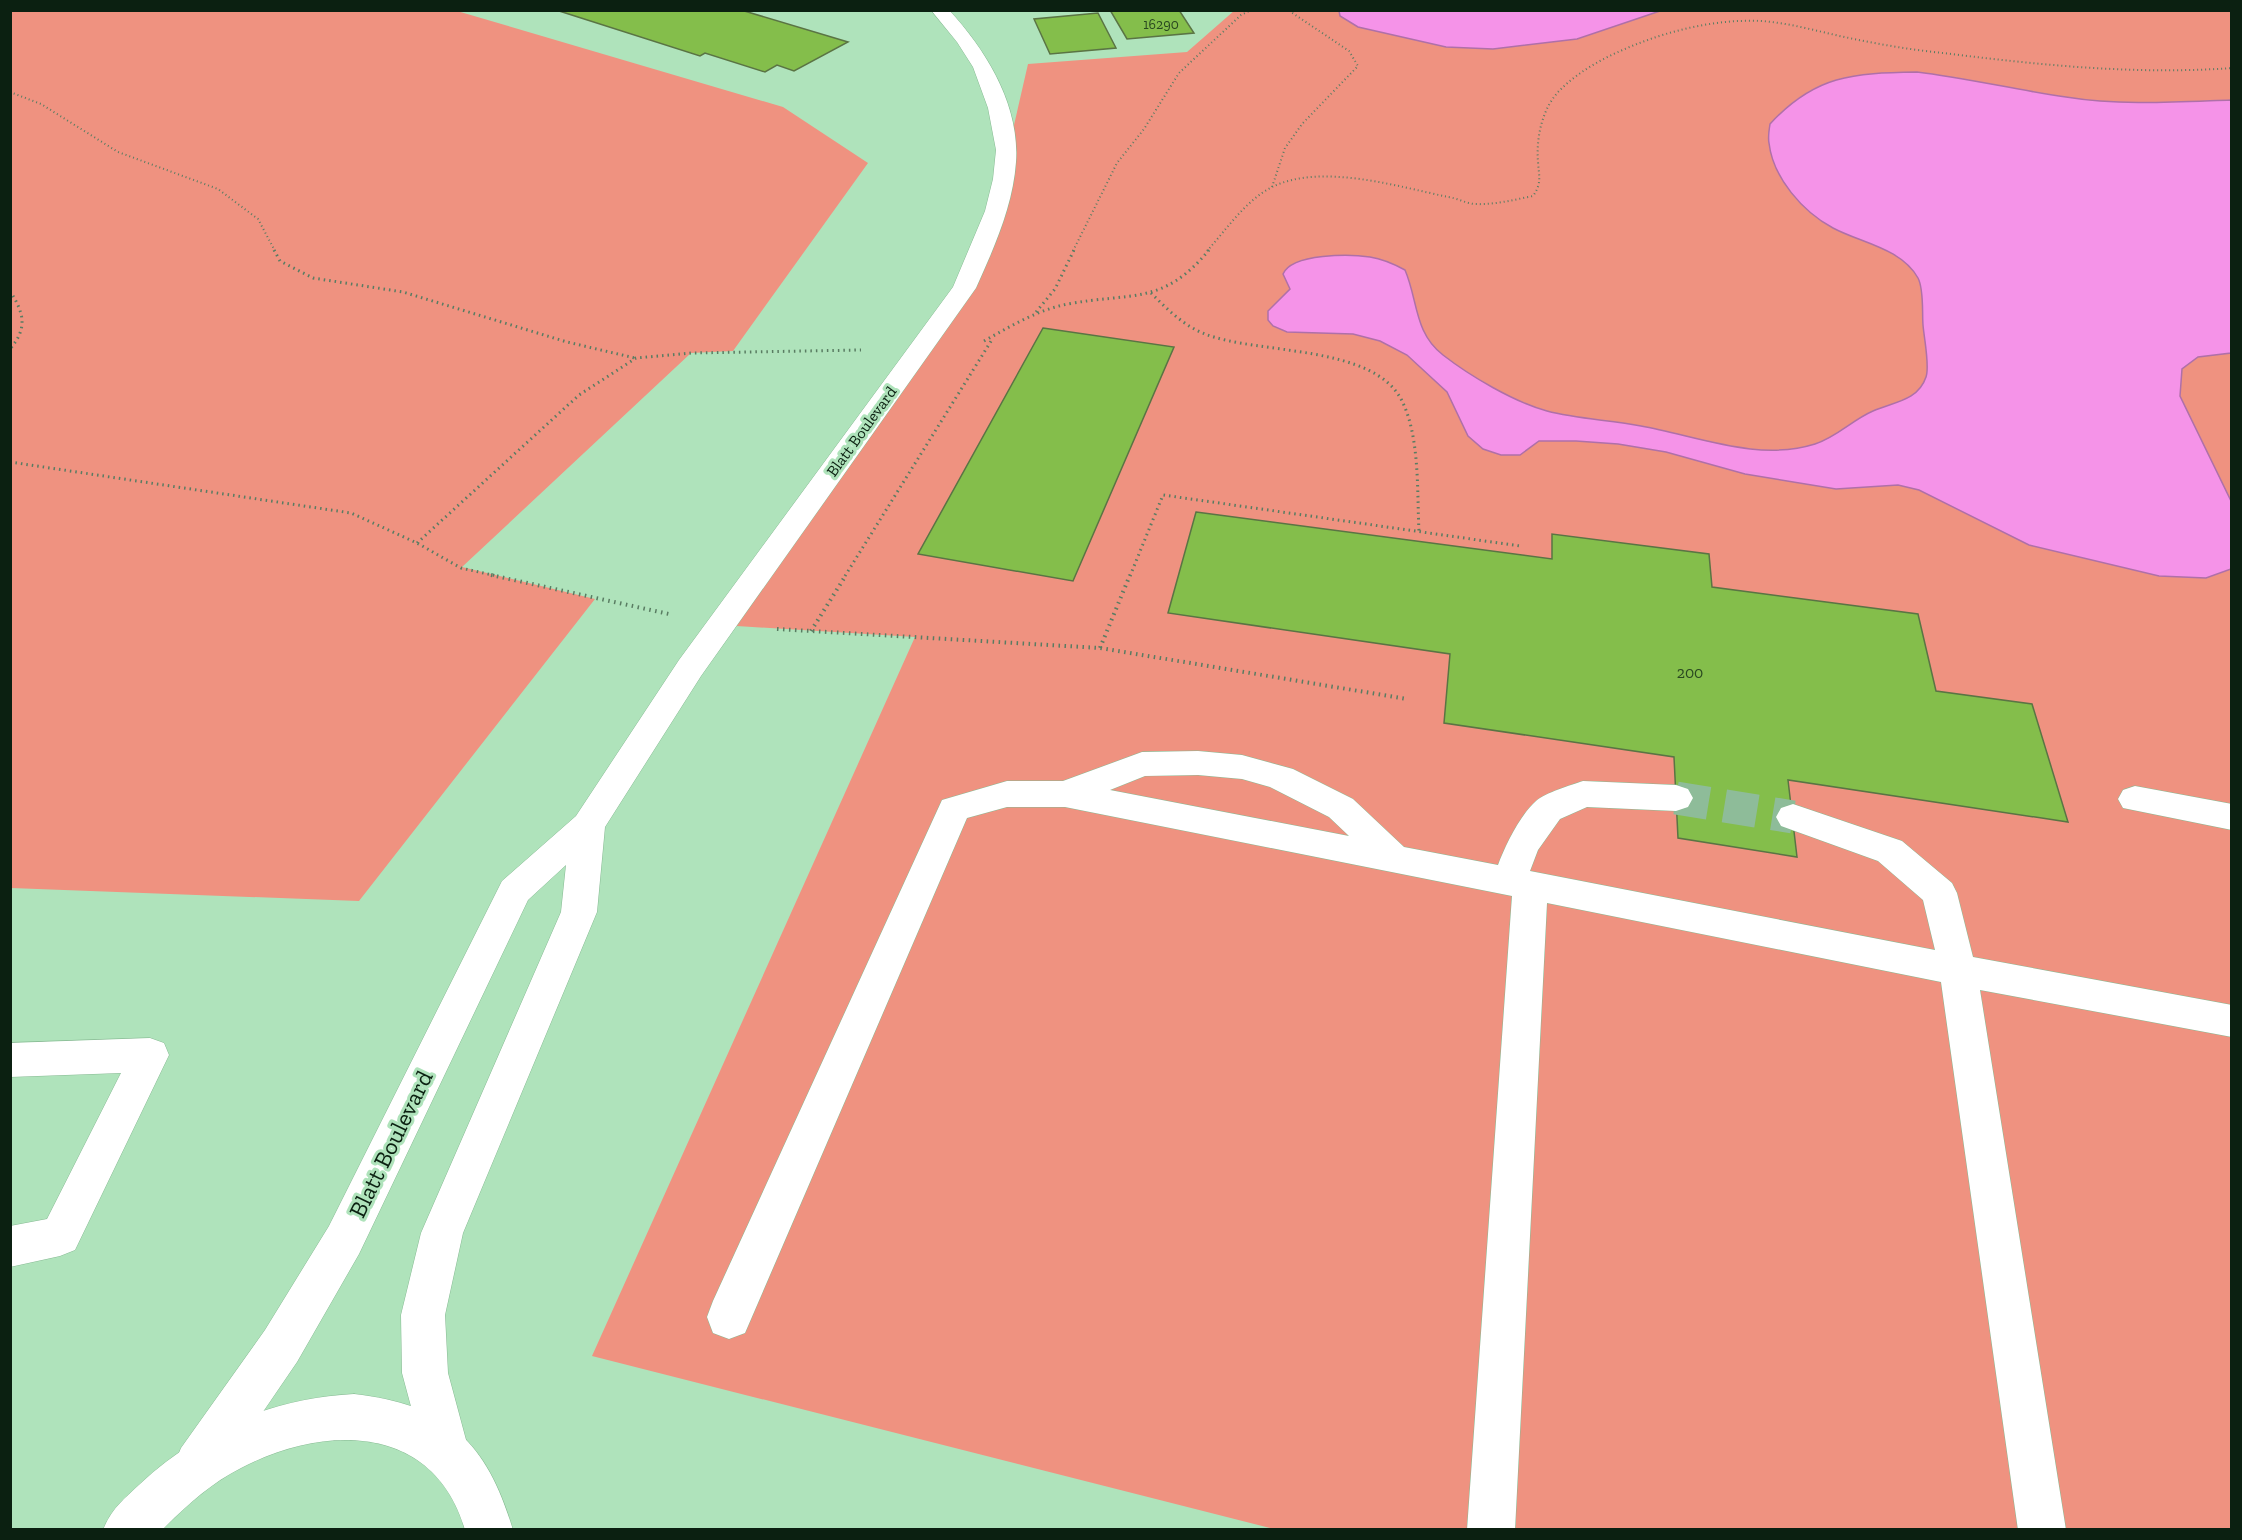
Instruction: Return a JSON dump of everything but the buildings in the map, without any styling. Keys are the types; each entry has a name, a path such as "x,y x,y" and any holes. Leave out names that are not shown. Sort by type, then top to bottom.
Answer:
{"street":[{"name":"Blatt Boulevard","path":"196,1468 281,1346 344,1240 515,891 588,825 690,668 964,288 989,236 1000,198 1006,160 1002,125 978,59 957,28 939,10"},
{"path":"1065,794 1142,764 1198,763 1242,767 1281,778 1341,808 1393,858"},
{"path":"729,1317 954,809 1007,794 1065,794 1958,970 2232,1021"},
{"path":"1491,1530 1519,883 1523,845 1548,810 1583,794 1676,798"},
{"path":"2135,799 2232,817"},
{"path":"1793,817 1890,851 1939,894 1958,970 2042,1530"},
{"name":"Blatt Boulevard","path":"446,1451 425,1373 423,1315 442,1233 579,912 588,825"},
{"path":"10,1060 150,1055 60,1236 10,1247"},
{"path":"127,1530 157,1499 196,1468 245,1442 274,1430 314,1419 351,1417 386,1420 417,1433 446,1451 466,1474 481,1501 489,1530"}],"path":[{"path":"1036,313 1055,289 1117,164 1144,129 1179,72 1241,15 1251,10"},
{"path":"1272,186 1285,148 1302,124 1358,66 1349,51 1288,10"},
{"path":"10,92 41,105 118,152 218,189 258,219 280,261 313,278 403,292 567,342 636,358 691,353 806,349 942,350 993,338 1015,323 1036,313 1067,304 1150,293 1174,283 1192,270 1226,229 1258,196 1272,186 1296,178 1320,176 1374,182 1455,198 1471,204 1493,204 1533,196 1540,184 1539,135 1547,110 1558,91 1596,63 1615,54 1664,36 1728,22 1776,23 1870,42 2071,69 2166,72 2232,68"},
{"path":"10,291 26,323 10,349"},
{"path":"1150,293 1175,317 1205,334 1234,343 1355,364 1381,375 1401,399 1416,449 1419,532"},
{"path":"811,631 993,338"},
{"path":"417,543 579,395 636,358"},
{"path":"10,462 351,513 417,543 461,568 721,625 1100,648 1407,699"},
{"path":"1100,648 1162,495 1520,546"}],"shaded area":[{"path":"11,10 457,11 783,107 868,163 733,351 691,353 462,567 595,599 359,901 11,888"},
{"path":"1235,10 2231,11 2231,1529 1274,1529 592,1356 915,637 721,625 964,288 1006,160 1028,64 1187,52"},
{"path":"1339,10 1660,11 1577,39 1493,49 1446,47 1358,27 1340,16"},
{"path":"1917,72 2107,102 2231,100 2231,353 2198,357 2182,369 2180,396 2231,501 2231,569 2206,578 2159,576 2029,545 1919,490 1898,485 1836,489 1745,474 1666,452 1618,444 1539,441 1520,455 1501,455 1483,449 1468,436 1447,392 1407,355 1380,341 1353,334 1287,332 1273,326 1268,320 1268,311 1290,289 1283,274 1289,267 1298,262 1323,256 1350,255 1375,258 1405,270 1422,326 1427,337 1443,355 1493,388 1534,407 1558,414 1641,426 1750,449 1793,449 1815,444 1865,415 1904,400 1922,385 1926,377 1927,366 1921,288 1911,268 1901,260 1880,247 1833,228 1811,213 1791,193 1776,169 1772,156 1769,143 1770,124 1803,95 1819,86 1854,76"}],"tunnel":[{"path":"1676,798 1793,817"}]}
